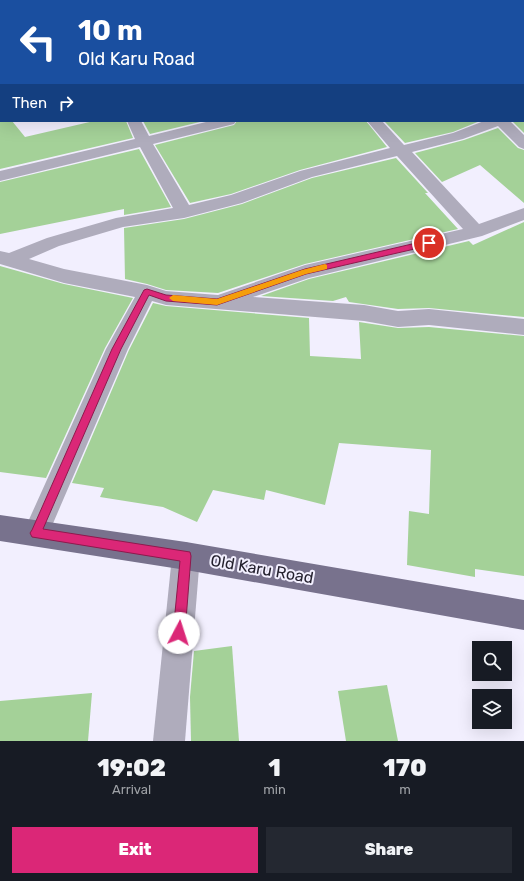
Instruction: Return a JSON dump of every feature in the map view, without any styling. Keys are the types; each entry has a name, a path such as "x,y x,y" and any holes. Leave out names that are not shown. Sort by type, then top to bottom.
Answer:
{"main road":[{"name":"Old Karu Road","path":"0,528 186,556 524,615"}],"street":[{"path":"134,122 184,212"},
{"path":"0,176 225,122"},
{"path":"375,122 476,232"},
{"path":"5,259 53,242 122,222 184,212 236,199 306,174 458,136 495,122"},
{"path":"503,122 524,144"},
{"path":"217,302 305,272 476,232 524,214"},
{"path":"5,259 64,276 147,292 166,298 364,313 398,319 429,317 524,327"},
{"path":"36,533 117,349 147,292"},
{"path":"169,741 186,556"}],"building":[{"path":"0,122 13,122 25,137 90,122 126,122 133,138 0,169"},
{"path":"144,122 200,122 150,134"},
{"path":"236,122 367,122 387,147 300,170 231,194 190,203 155,145 234,125"},
{"path":"385,122 478,122 453,132 405,143"},
{"path":"513,122 524,122 524,133"},
{"path":"498,128 518,148 524,150 524,203 480,165 442,182 415,153 464,140"},
{"path":"139,149 171,207 124,215 124,209 0,234 0,182"},
{"path":"396,158 458,229 305,264 218,293 166,290 125,279 124,228 184,219 242,204 312,178"},
{"path":"524,222 524,317 429,308 398,309 349,302 346,297 333,301 261,296 309,279 469,241 473,245"},
{"path":"0,266 64,284 133,298 105,348 46,478 0,472"},
{"path":"153,303 166,306 309,318 310,356 361,359 359,322 398,328 429,327 524,336 524,576 475,569 475,577 407,565 409,511 429,514 431,450 339,443 325,505 266,490 264,500 213,490 197,522 163,507 100,497 104,488 72,483 129,350"},
{"path":"232,646 239,741 191,741 190,697 194,651"},
{"path":"387,685 398,741 346,741 338,691"},
{"path":"92,693 88,741 0,741 0,701"}],"slow traffic":[{"path":"173,298 217,302 305,272 325,267"}],"route":[{"path":"179,633 186,556 36,533 117,349 147,292 166,298 217,302 305,272 429,243"}]}
